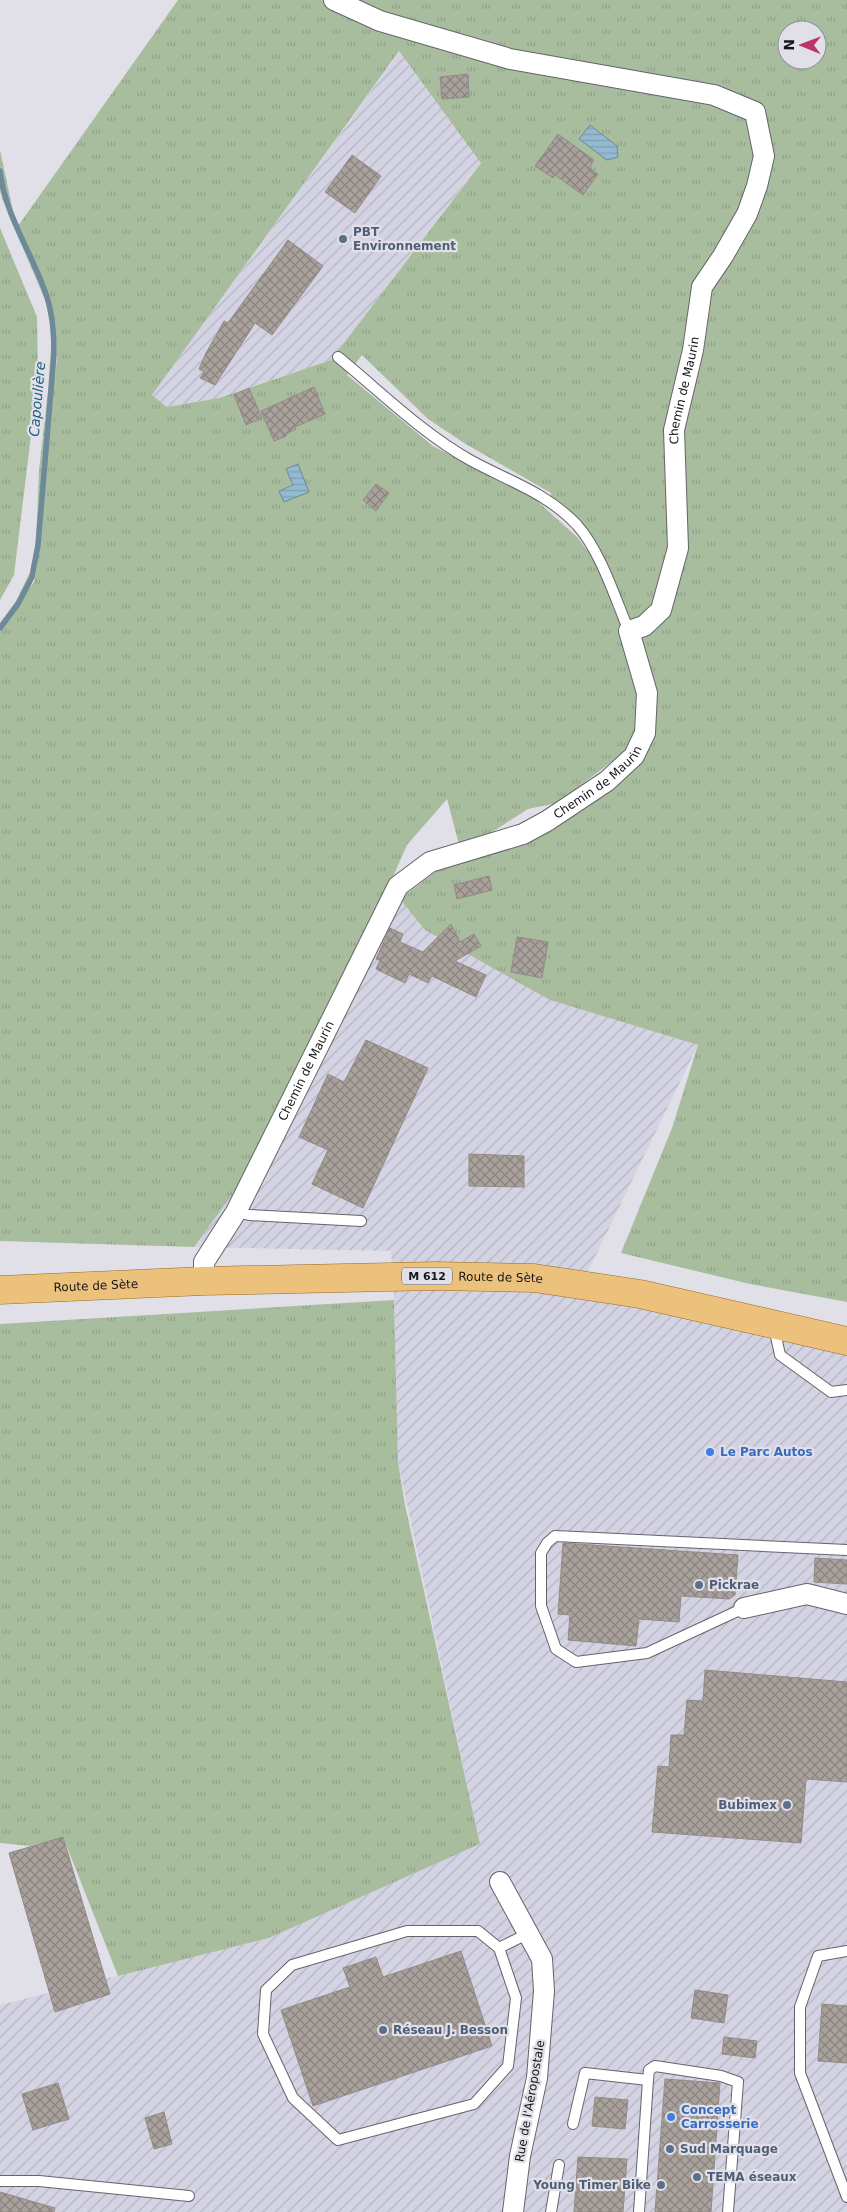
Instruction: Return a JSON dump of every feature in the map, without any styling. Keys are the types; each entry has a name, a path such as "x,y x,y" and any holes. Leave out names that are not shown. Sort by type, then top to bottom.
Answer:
{"main road":[{"name":"Route de Sète","path":"0,1290 204,1281 435,1276 534,1278 640,1294 847,1341"}],"street":[{"name":"Chemin de Maurin","path":"204,1281 204,1262 236,1212 398,886 430,862 523,834 547,821 607,781 634,756 645,734 646,694 630,631 644,626 662,610 678,548 674,430 693,350 702,287 723,256 747,214 757,186 764,156 755,112 714,95 510,58 380,21 334,0"},
{"path":"744,1608 807,1594 847,1604"},
{"name":"Rue de l'Aéropostale","path":"500,1882 542,1958 544,1992 537,2078 520,2156 514,2212"}],"lane":[{"path":"338,357 429,434 470,460 533,490 577,526 594,550 630,631"},
{"path":"236,1212 249,1215 361,1221"},
{"path":"773,1324 780,1355 831,1392 847,1390"},
{"path":"744,1608 647,1653 576,1662 556,1650 546,1625 541,1606 542,1553 546,1543 555,1536 847,1550"},
{"path":"407,1931 478,1931 500,1948 516,1998 508,2066 474,2104 338,2140 293,2098 263,2034 266,1990 292,1965 407,1931"},
{"path":"500,1948 529,1933"},
{"path":"847,1951 818,1956 800,2007 800,2073 847,2197"},
{"path":"639,2212 649,2070 655,2066 721,2076 738,2082 728,2212"},
{"path":"573,2124 585,2073 648,2080"},
{"path":"551,2212 559,2165"},
{"path":"0,2181 39,2181 189,2196"}],"shaded area":[{"path":"400,51 481,162 331,360 219,398 167,407 152,395"},
{"path":"400,899 550,1000 698,1045 578,1292 847,1338 847,2212 0,2212 0,2005 269,1938 480,1844 398,1462 391,1251 194,1247 251,1169"}],"green space":[{"path":"178,0 343,0 516,56 345,0 847,0 847,1302 750,1284 621,1253 672,1128 698,1045 550,1000 425,930 400,899 461,852 447,799 407,845 357,958 251,1169 194,1247 0,1241 0,632 34,582 57,357 54,322 50,305 33,258 18,226","holes":["399,51 481,163 331,360 219,398 167,407 152,395","362,355 428,419 464,443 551,493 550,502 594,550 598,564 577,537 535,499 433,446 347,375","614,760 565,809 464,850 528,809 557,803"]},
{"path":"0,150 13,211 48,292 56,327 55,387 37,566 29,592 0,632 0,623 16,601 30,572 36,543 39,470 48,391 52,331 45,300 0,191"},
{"path":"0,228 37,317 38,378 14,575 0,600"},
{"path":"394,1300 398,1462 405,1505 480,1844 269,1938 118,1976 63,1837 30,1846 0,1843 0,1324"}],"water":[{"path":"590,125 617,146 618,157 607,160 579,139"},
{"path":"298,464 309,492 284,502 279,491 293,485 286,469"}],"building":[{"path":"468,74 469,97 442,99 440,77"},
{"path":"558,134 594,160 589,168 598,174 583,195 555,175 553,178 535,166"},
{"path":"352,155 381,176 355,213 325,192"},
{"path":"288,240 323,266 272,335 255,323 215,385 200,378 204,372 199,369 224,321 228,323"},
{"path":"314,387 325,414 295,427 296,429 286,434 286,436 274,441 261,411"},
{"path":"249,388 262,418 246,425 234,395"},
{"path":"376,484 389,493 376,511 363,500"},
{"path":"489,876 492,890 457,899 454,885"},
{"path":"451,924 460,942 474,934 481,946 455,961 486,975 476,997 432,976 428,983 409,974 405,983 376,969 380,960 376,959 390,928 403,934 400,942 423,952"},
{"path":"517,937 548,942 542,978 511,972"},
{"path":"366,1040 428,1068 363,1208 312,1184 328,1150 299,1137 328,1074 344,1082"},
{"path":"469,1154 524,1156 524,1187 469,1186"},
{"path":"563,1543 738,1555 735,1595 729,1599 681,1596 679,1622 639,1619 636,1646 568,1640 570,1615 558,1614"},
{"path":"815,1558 847,1560 847,1584 814,1582"},
{"path":"705,1670 847,1682 847,1782 806,1779 801,1843 652,1832 658,1766 669,1767 671,1735 684,1735 687,1700 703,1701"},
{"path":"63,1837 110,1994 55,2012 9,1853"},
{"name":"Réseau J. Besson","path":"461,1951 492,2046 313,2106 281,2010 350,1987 343,1968 376,1957 383,1977"},
{"path":"695,1990 728,1995 724,2023 691,2018"},
{"path":"822,2004 847,2006 847,2063 818,2061"},
{"path":"724,2037 757,2041 755,2058 722,2054"},
{"path":"665,2079 720,2083 711,2212 655,2212"},
{"path":"58,2083 69,2119 33,2130 22,2094"},
{"path":"595,2097 628,2100 625,2129 592,2126"},
{"path":"164,2112 172,2144 154,2149 145,2118"},
{"path":"578,2157 627,2159 623,2212 574,2212"},
{"path":"0,2192 55,2208 54,2212 0,2212"}],"waterway":[{"name":"Capoulière","path":"0,171 7,204 47,297 51,311 54,339 38,545 32,577 18,604 0,628"}],"place":[{"name":"PBT Environnement","path":"343,239"},
{"name":"Le Parc Autos","path":"710,1452"},
{"name":"Pickrae","path":"699,1585"},
{"name":"Bubimex","path":"787,1805"},
{"name":"Réseau J. Besson","path":"383,2030"},
{"name":"Concept Carrosserie","path":"671,2117"},
{"name":"Sud Marquage","path":"670,2149"},
{"name":"TEMA éseaux","path":"697,2177"},
{"name":"Young Timer Bike","path":"661,2185"}]}
